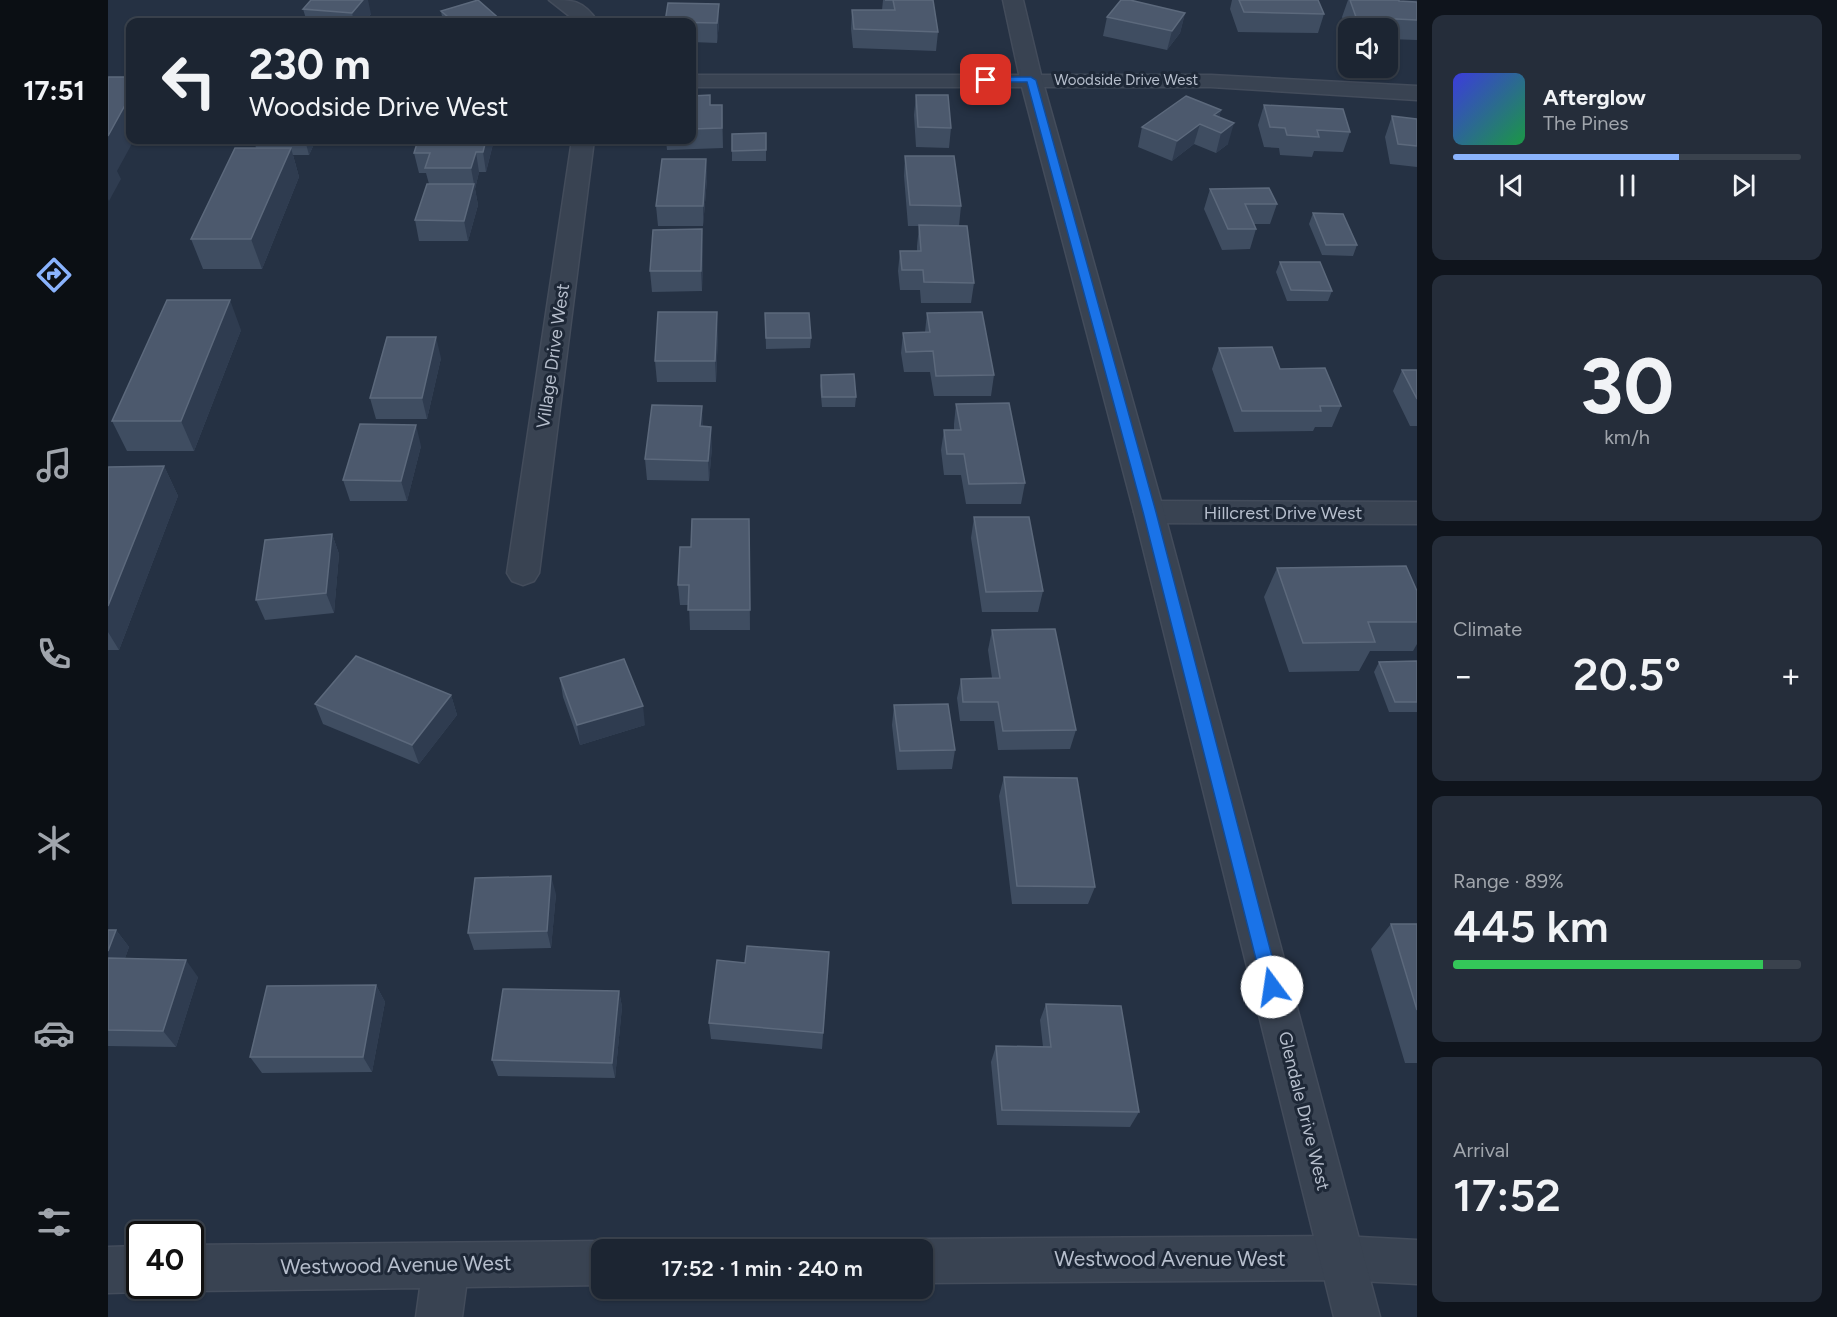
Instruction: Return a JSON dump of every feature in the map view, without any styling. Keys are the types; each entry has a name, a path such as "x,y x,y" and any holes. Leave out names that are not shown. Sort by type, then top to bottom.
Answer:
{"street":[{"path":"559,0 584,18"},
{"name":"Glendale Drive West","path":"1013,0 1031,80 1149,512 1357,1317"},
{"name":"Woodside Drive West","path":"696,81 1211,81 1417,93"},
{"name":"Village Drive West","path":"523,573 582,144"},
{"name":"Hillcrest Drive West","path":"1149,512 1417,513"},
{"name":"Westwood Avenue West","path":"933,1261 1341,1258 1417,1262"},
{"name":"Westwood Avenue West","path":"204,1268 591,1263"},
{"path":"439,1317 446,1264"},
{"path":"108,1270 126,1269"}],"building":[{"path":"311,0 363,0 352,13 303,9"},
{"path":"478,0 499,18 449,18 441,11"},
{"path":"893,0 933,0 938,32 854,29 852,10 895,10"},
{"path":"1121,0 1185,13 1172,31 1107,17"},
{"path":"1239,0 1318,0 1324,14 1244,12"},
{"path":"1350,0 1417,2 1417,20 1356,17"},
{"path":"668,3 719,4 717,23 696,23 696,18 666,18"},
{"path":"108,77 126,77 126,103 108,136"},
{"path":"710,95 710,105 722,105 722,128 696,129 696,96"},
{"path":"916,95 948,95 951,128 918,127"},
{"path":"1186,96 1221,110 1214,115 1234,123 1221,133 1200,124 1177,141 1142,127"},
{"path":"1264,105 1343,109 1350,132 1317,130 1319,137 1287,135 1285,128 1270,127"},
{"path":"1392,116 1417,119 1417,146 1398,144"},
{"path":"766,133 766,150 732,151 732,134"},
{"path":"417,144 485,144 483,152 476,152 471,168 425,168 430,153 414,153"},
{"path":"235,148 291,148 251,239 191,239"},
{"path":"905,156 954,156 961,206 910,205"},
{"path":"662,159 706,159 703,206 656,206"},
{"path":"427,184 474,184 464,221 415,220"},
{"path":"1269,188 1277,204 1245,204 1256,229 1228,229 1210,189"},
{"path":"1313,213 1343,214 1357,245 1326,245"},
{"path":"919,225 967,226 974,283 924,282 923,270 902,270 900,251 921,251"},
{"path":"702,229 701,271 650,271 653,230"},
{"path":"1280,262 1320,262 1332,291 1291,290"},
{"path":"167,300 230,300 181,421 112,421"},
{"path":"658,312 717,312 715,361 655,361"},
{"path":"982,312 994,375 936,376 933,351 906,352 903,333 930,332 927,313"},
{"path":"765,313 809,313 811,338 766,338"},
{"path":"387,337 436,337 422,398 370,398"},
{"path":"1272,347 1280,369 1325,368 1341,406 1320,406 1321,411 1242,411 1219,348"},
{"path":"1402,370 1417,370 1417,399"},
{"path":"854,374 856,397 822,397 821,375"},
{"path":"1009,403 1025,483 969,484 964,454 947,454 944,430 961,430 956,404"},
{"path":"652,405 702,406 700,426 711,427 708,461 645,459"},
{"path":"360,424 416,425 401,481 343,480"},
{"path":"164,466 108,606 108,467"},
{"path":"974,517 1029,517 1043,591 986,592"},
{"path":"692,519 749,519 750,610 688,610 689,585 678,585 680,547 691,547"},
{"path":"332,534 326,593 256,600 265,540"},
{"path":"1406,566 1417,591 1417,622 1368,622 1375,642 1303,643 1277,568"},
{"path":"1055,629 1076,730 1003,731 998,702 963,702 961,679 1000,678 992,630"},
{"path":"356,656 451,695 412,745 315,704"},
{"path":"624,659 643,706 577,725 560,678"},
{"path":"1417,661 1417,702 1395,702 1379,662"},
{"path":"948,704 955,750 900,751 894,705"},
{"path":"1004,777 1077,778 1095,887 1017,886"},
{"path":"551,876 547,931 468,933 475,878"},
{"path":"1391,924 1417,924 1417,1010"},
{"path":"108,930 116,930 108,951"},
{"path":"747,946 829,952 823,1033 709,1023 717,960 745,963"},
{"path":"108,958 186,960 163,1031 108,1030"},
{"path":"376,985 363,1057 250,1057 267,986"},
{"path":"503,989 619,991 612,1063 492,1060"},
{"path":"1046,1004 1121,1006 1139,1112 1002,1110 996,1046 1051,1047"}],"route":[{"path":"986,80 1031,80 1149,512 1272,987"}]}
